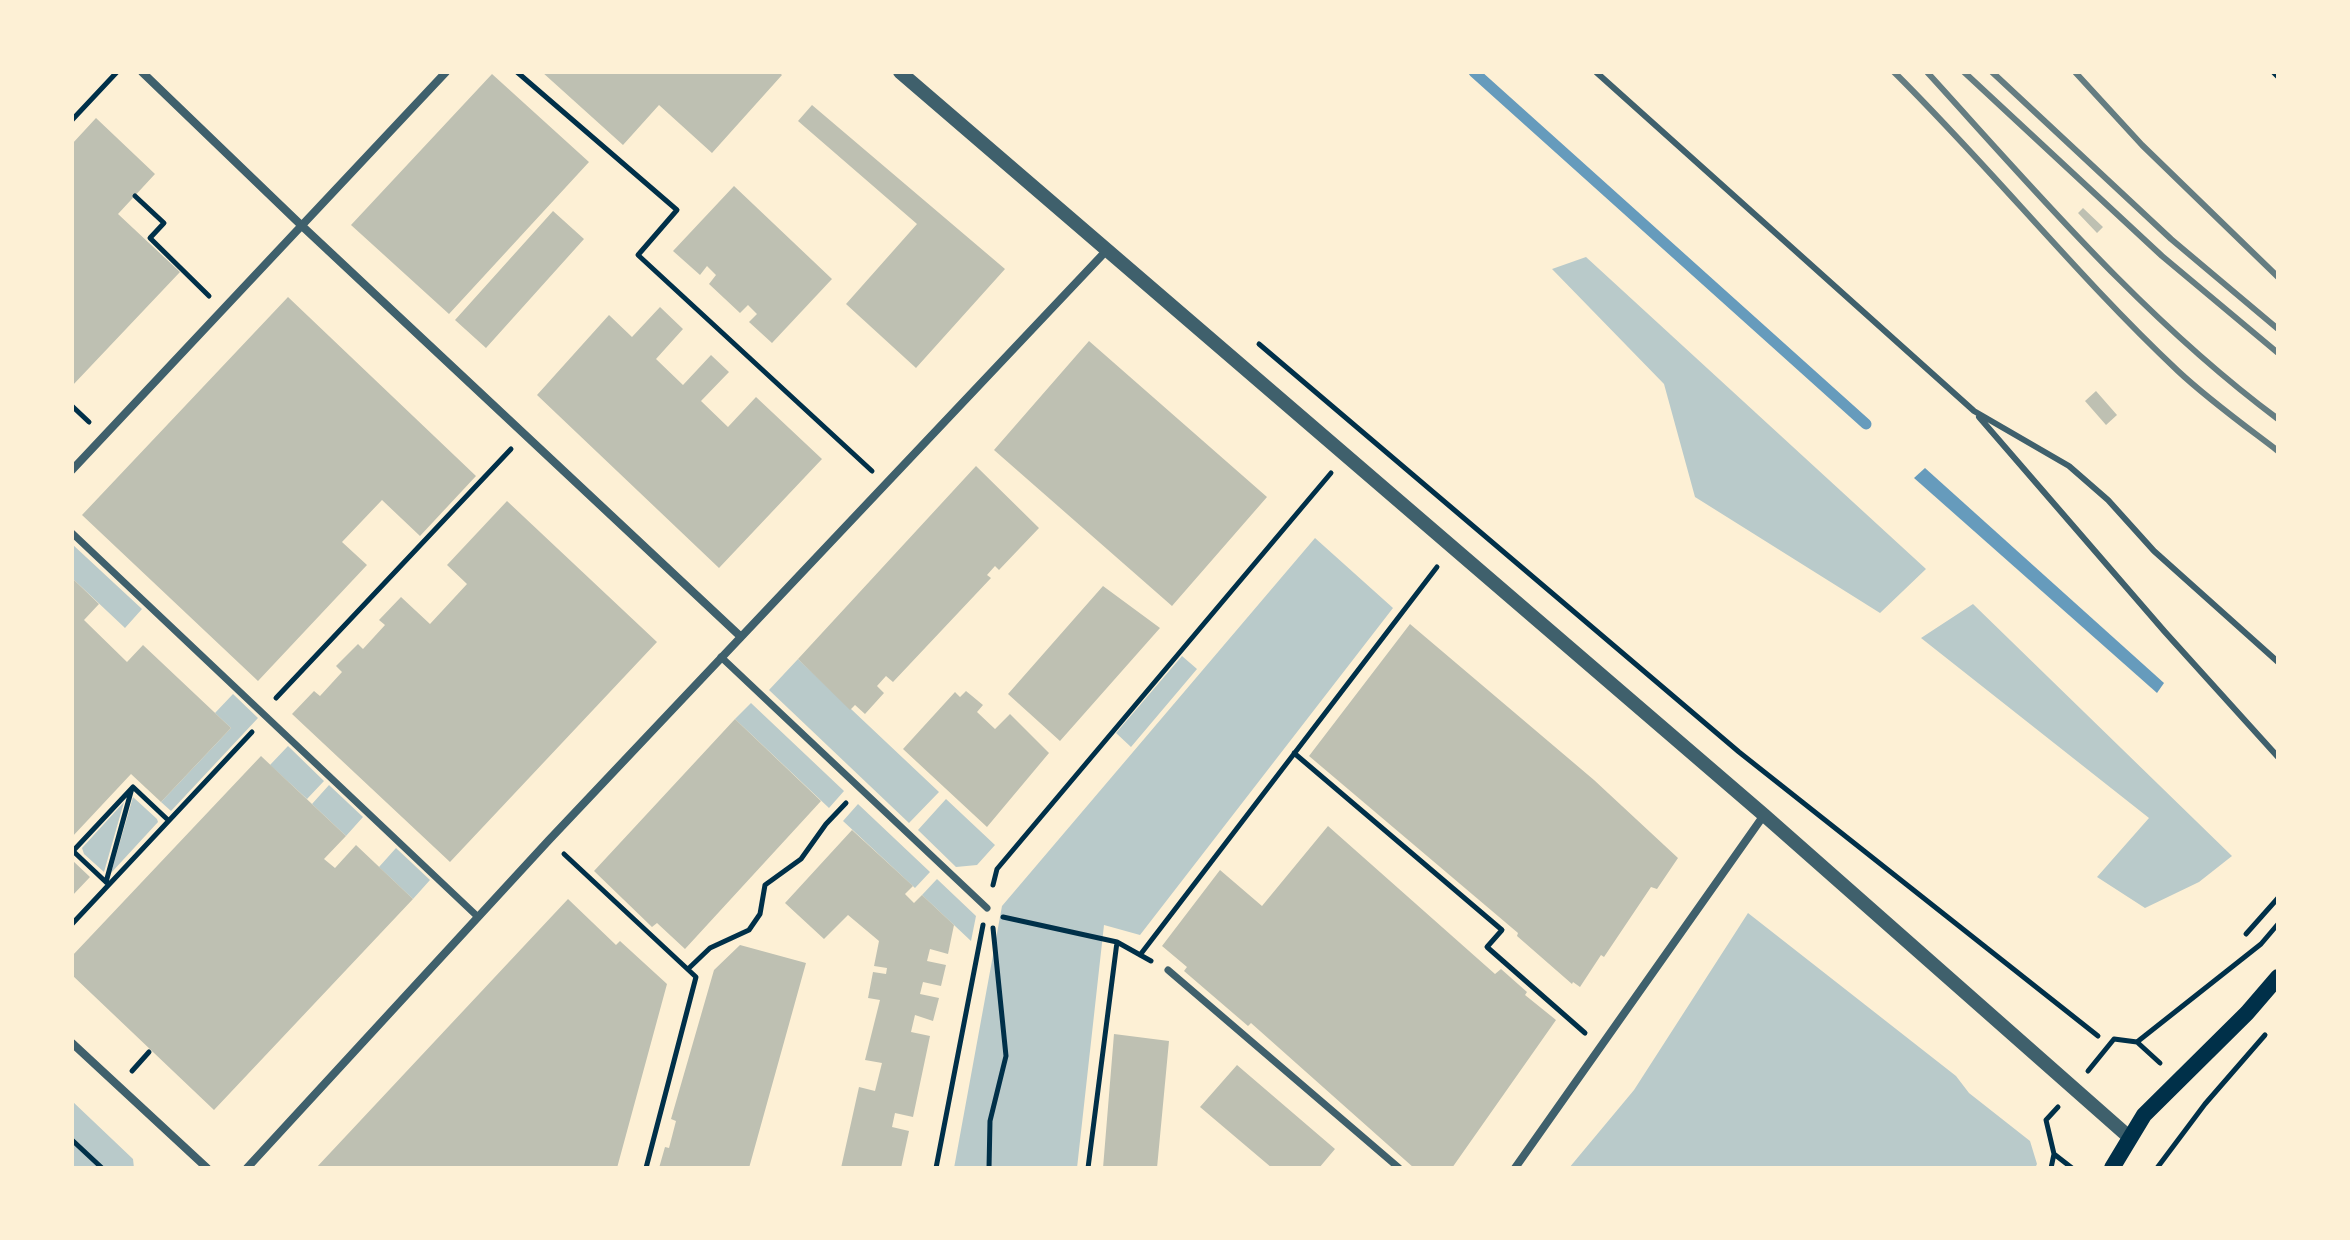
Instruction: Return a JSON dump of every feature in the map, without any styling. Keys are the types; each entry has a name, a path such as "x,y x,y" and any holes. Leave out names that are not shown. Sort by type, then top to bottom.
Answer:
{"main road":[{"path":"2112,1168 2144,1115 2247,1013 2278,977"}],"street":[{"path":"142,72 740,636"},
{"path":"72,470 446,72"},
{"path":"900,72 1764,815 2129,1137"},
{"path":"247,1168 740,636 1107,250"},
{"path":"72,533 478,917"},
{"path":"721,657 989,912"},
{"path":"1515,1168 1764,815"},
{"path":"1168,970 1399,1168"},
{"path":"72,1043 207,1168"}],"lane":[{"path":"1596,72 1974,411 2278,757"},
{"path":"1974,411 2069,466 2108,500 2154,551 2278,662"}],"path":[{"path":"72,118 115,72"},
{"path":"517,72 677,210 638,255 884,483"},
{"path":"2273,72 2278,77"},
{"path":"135,196 164,223 150,238 223,308"},
{"path":"1252,338 1739,752 2098,1036"},
{"path":"72,924 107,883 261,723 264,713 525,435"},
{"path":"936,1168 997,869 1346,455"},
{"path":"1140,955 1453,547"},
{"path":"1294,753 1502,930 1487,947 1601,1047"},
{"path":"133,787 168,820"},
{"path":"107,883 73,851 133,787"},
{"path":"107,883 133,787"},
{"path":"688,969 710,948 749,930 760,914 765,885 801,859 826,824 860,788"},
{"path":"549,840 696,977 646,1168"},
{"path":"2246,934 2278,898"},
{"path":"989,912 1006,1056 990,1121 989,1168"},
{"path":"1010,918 1117,942 1168,970"},
{"path":"2051,1168 2054,1154 2046,1120 2114,1039 2137,1042 2261,944 2278,924"},
{"path":"1088,1168 1117,942"},
{"path":"2157,1168 2205,1104 2269,1030"},
{"path":"72,1140 102,1168"},
{"path":"2054,1154 2072,1168"}],"shaded area":[{"path":"1586,257 1926,569 1880,613 1695,497 1664,384 1552,269"},
{"path":"1315,538 1393,608 1140,935 1104,925 1077,1168 954,1168 1002,906"},
{"path":"72,544 142,609 125,628 72,578"},
{"path":"1973,604 2232,856 2199,882 2145,908 2097,877 2149,818 1921,638"},
{"path":"1182,656 1197,669 1131,747 1116,733"},
{"path":"798,659 939,792 909,823 769,690"},
{"path":"233,694 258,718 171,811 161,802 231,728 215,713"},
{"path":"751,703 844,791 829,808 735,719"},
{"path":"288,746 324,781 307,799 270,765"},
{"path":"329,785 363,817 346,836 312,804"},
{"path":"133,797 158,822 111,873"},
{"path":"946,799 995,845 977,865 956,867 918,830"},
{"path":"124,802 104,872 84,854 82,848"},
{"path":"858,804 930,872 915,888 843,821"},
{"path":"396,848 430,880 413,899 379,867"},
{"path":"937,879 976,916 971,941 922,895"},
{"path":"1748,913 1956,1076 1969,1093 2030,1141 2037,1164 2035,1168 1569,1168 1634,1090"},
{"path":"72,1101 133,1159 134,1168 72,1168"}],"water":[{"path":"1925,468 2164,683 2157,693 1914,478"}],"building":[{"path":"542,72 779,72 782,75 712,153 659,105 623,145"},
{"path":"492,74 589,162 449,314 351,225"},
{"path":"812,105 1005,269 916,368 846,304 917,224 798,121"},
{"path":"96,118 155,174 118,214 180,272 72,386 72,144"},
{"path":"734,186 832,279 772,343 749,322 757,314 748,305 740,313 709,284 716,275 707,266 700,275 673,251"},
{"path":"2083,208 2103,227 2097,233 2078,213"},
{"path":"553,211 584,239 486,348 455,320"},
{"path":"288,297 476,476 420,536 382,500 342,542 367,565 258,681 82,515"},
{"path":"660,307 683,329 656,359 683,385 711,355 729,372 701,401 728,427 756,397 822,459 719,568 537,395 609,315 632,337"},
{"path":"1089,341 1267,497 1172,606 994,450"},
{"path":"2096,391 2117,415 2106,425 2085,401"},
{"path":"976,466 1039,528 999,570 995,566 987,575 991,578 893,682 886,676 877,686 884,693 865,714 855,705 850,710 798,659"},
{"path":"507,501 657,642 450,862 292,714 314,691 320,696 342,672 336,666 358,644 363,649 385,625 379,620 401,597 430,624 467,584 447,565"},
{"path":"72,578 99,604 84,620 127,662 143,645 231,728 161,802 131,774 72,837"},
{"path":"1103,586 1160,628 1060,741 1008,694"},
{"path":"1410,624 1594,780 1678,858 1657,889 1651,887 1580,987 1572,984 1517,936 1518,933 1309,756"},
{"path":"966,691 983,705 977,712 995,729 1010,714 1049,753 987,827 903,749 955,692 960,697"},
{"path":"735,719 821,801 685,949 657,923 652,927 594,871"},
{"path":"261,756 346,836 324,859 335,868 356,845 413,899 214,1110 72,975 72,956"},
{"path":"1328,826 1495,974 1501,969 1527,992 1525,995 1556,1020 1452,1168 1414,1168 1251,1023 1248,1026 1184,971 1187,967 1162,946 1220,870 1262,906"},
{"path":"852,830 913,886 905,894 914,903 922,895 954,925 948,954 930,949 927,961 946,965 941,986 923,982 920,994 939,998 933,1021 915,1015 911,1032 930,1036 913,1117 895,1113 892,1127 909,1131 901,1168 841,1168 859,1087 875,1091 882,1063 865,1060 880,1000 868,998 873,972 886,974 887,968 874,966 879,941 848,915 824,939 785,903"},
{"path":"72,860 90,877 72,896"},
{"path":"568,899 616,945 620,941 667,984 617,1168 316,1168"},
{"path":"740,945 806,963 749,1168 659,1168 665,1147 669,1148 676,1121 671,1119 714,970"},
{"path":"1114,1034 1169,1041 1157,1168 1103,1168"},
{"path":"1237,1065 1335,1149 1319,1168 1272,1168 1200,1107"}],"waterway":[{"path":"1474,72 1866,424"}],"railway":[{"path":"1894,72 2141,335 2202,392 2278,451"},
{"path":"1927,72 2138,298 2229,381 2278,419"},
{"path":"1964,72 2162,256 2278,353"},
{"path":"1992,72 2171,239 2278,329"},
{"path":"2075,72 2142,145 2278,277"}]}
